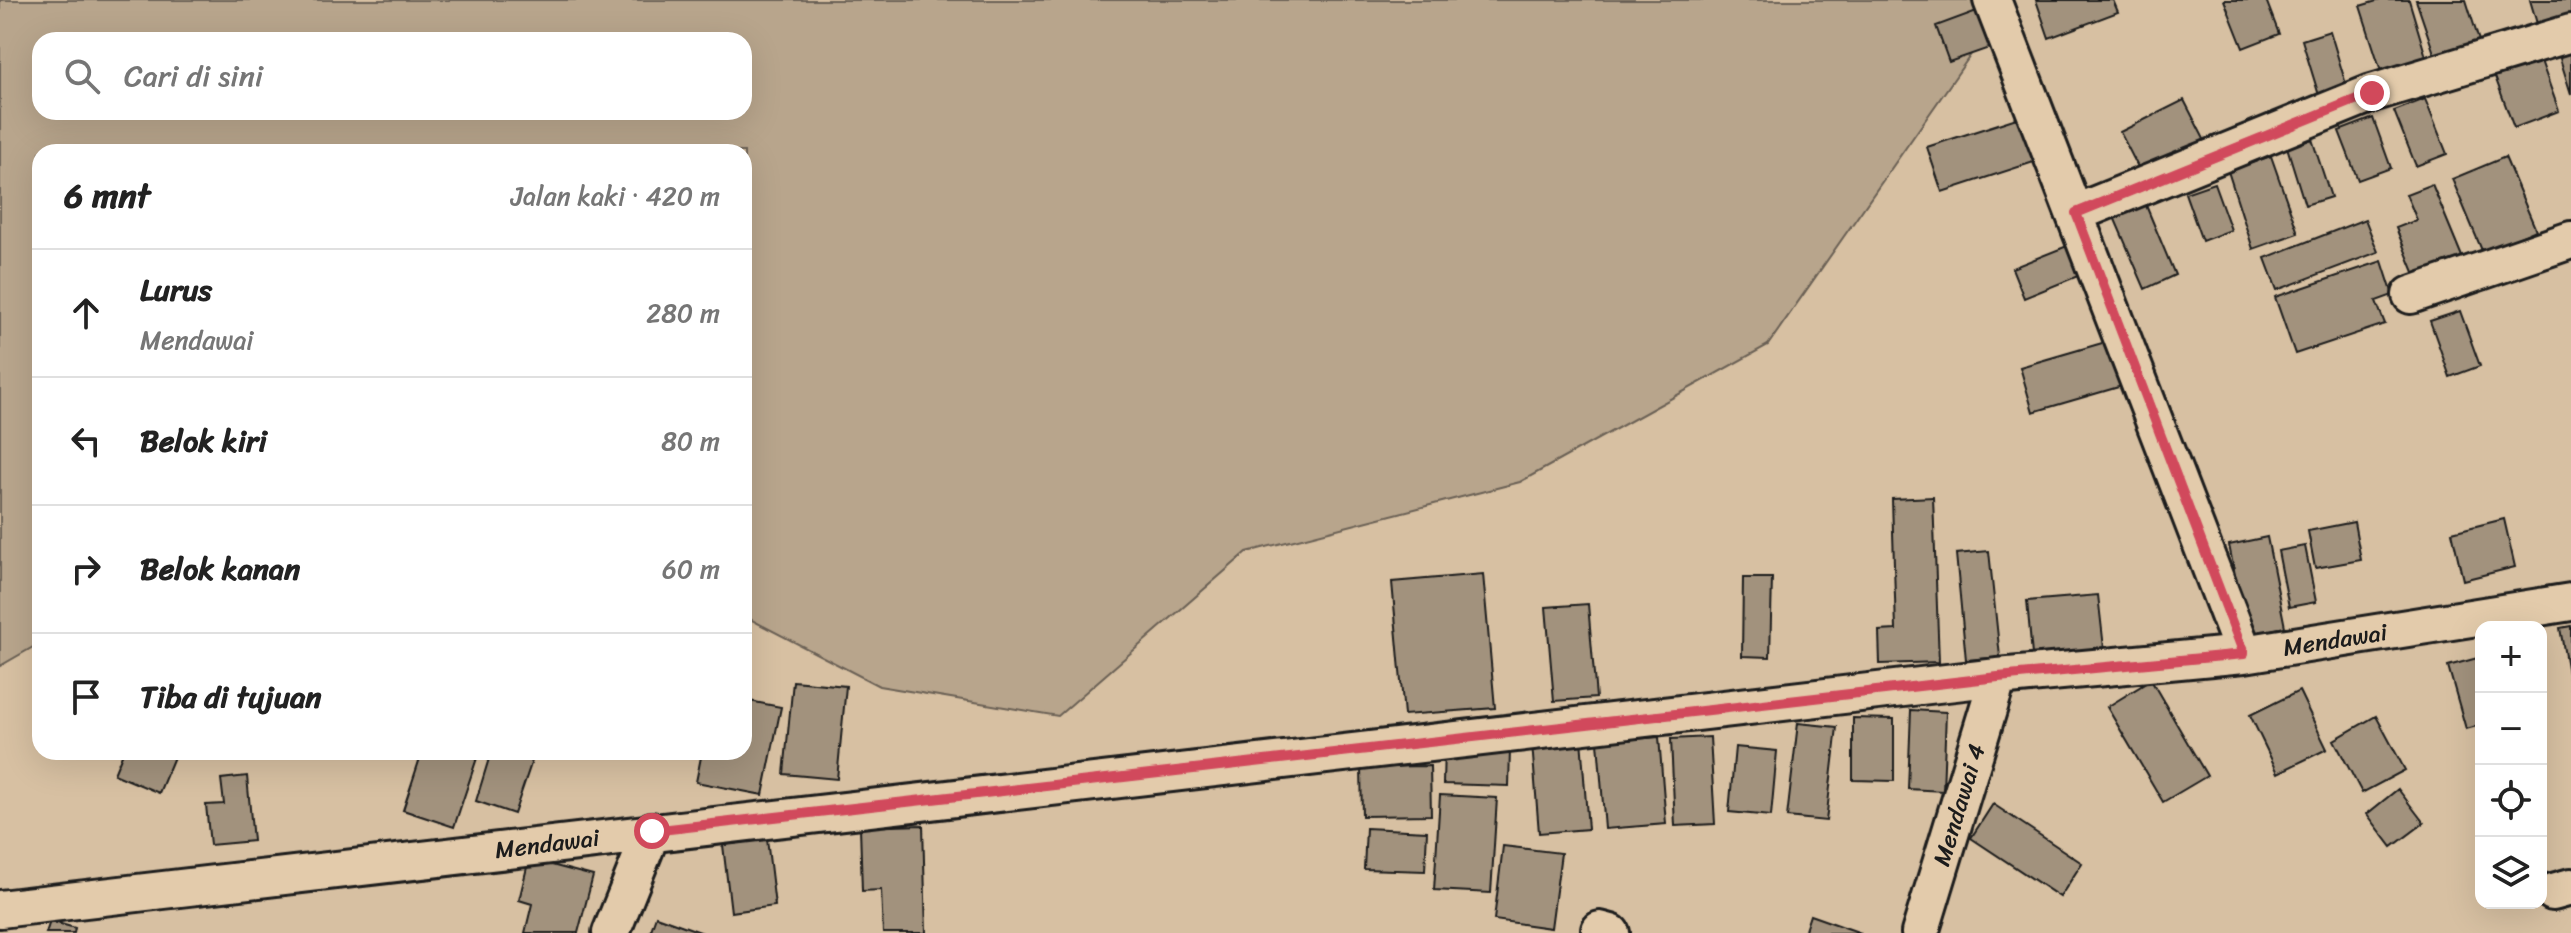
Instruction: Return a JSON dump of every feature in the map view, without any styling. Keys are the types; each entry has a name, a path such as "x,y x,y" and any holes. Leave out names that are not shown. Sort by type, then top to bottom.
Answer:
{"street":[{"path":"1992,0 2244,654"},
{"path":"2076,213 2372,93 2571,33"},
{"path":"2411,295 2571,240"},
{"name":"Mendawai","path":"0,909 1998,677 2244,654 2571,602"},
{"name":"Mendawai 4","path":"1920,933 1998,677"},
{"path":"611,933 652,831"}],"shaded area":[{"path":"0,0 2009,0 1768,345 1520,482 1247,552 1058,716 879,686 752,620 752,144 32,144 32,648 0,666"}],"building":[{"path":"2036,0 2113,0 2118,12 2049,38"},
{"path":"2224,0 2266,0 2279,34 2243,48"},
{"path":"2380,0 2409,0 2427,60 2382,74 2360,6"},
{"path":"2416,0 2466,0 2480,44 2436,59"},
{"path":"2530,0 2571,0 2571,18 2538,27"},
{"path":"1982,9 1995,46 1949,62 1936,26"},
{"path":"2330,31 2349,94 2321,102 2302,40"},
{"path":"2571,48 2571,94 2558,52"},
{"path":"2540,58 2559,111 2514,128 2494,74"},
{"path":"2425,99 2447,154 2416,166 2394,111"},
{"path":"2184,100 2205,141 2141,173 2120,132"},
{"path":"2029,114 2043,159 1942,192 1927,147"},
{"path":"2373,118 2391,168 2358,180 2339,131"},
{"path":"2312,139 2331,197 2305,205 2287,147"},
{"path":"2271,156 2298,233 2253,249 2228,171"},
{"path":"2505,157 2536,230 2483,253 2452,179"},
{"path":"2214,183 2231,230 2202,241 2185,193"},
{"path":"2432,184 2463,259 2416,277 2396,228 2417,220 2406,194"},
{"path":"2145,203 2175,275 2145,289 2114,217"},
{"path":"2365,219 2378,252 2277,290 2265,258"},
{"path":"2067,246 2078,276 2024,298 2012,268"},
{"path":"2382,261 2393,295 2376,301 2385,324 2295,354 2275,297"},
{"path":"2460,311 2480,366 2450,377 2430,321"},
{"path":"2109,341 2122,386 2033,412 2020,367"},
{"path":"1933,497 1939,662 1880,664 1879,631 1896,630 1892,499"},
{"path":"2504,519 2515,567 2463,580 2452,532"},
{"path":"2354,522 2361,560 2315,568 2308,531"},
{"path":"2267,537 2285,627 2247,635 2229,545"},
{"path":"2305,546 2316,602 2289,607 2278,551"},
{"path":"1989,551 2000,657 1966,660 1956,554"},
{"path":"1483,574 1495,708 1404,715 1392,582"},
{"path":"1743,578 1772,578 1770,657 1742,656"},
{"path":"2098,595 2104,648 2032,655 2027,601"},
{"path":"1588,604 1596,698 1554,701 1546,607"},
{"path":"2571,626 2571,690 2560,628"},
{"path":"2475,659 2475,727 2466,729 2448,666"},
{"path":"2151,680 2207,776 2163,802 2107,707"},
{"path":"793,681 846,686 837,779 784,774"},
{"path":"2299,691 2327,749 2278,773 2250,715"},
{"path":"752,702 781,707 763,795 696,782 700,760 752,760"},
{"path":"1911,710 1946,712 1943,791 1908,789"},
{"path":"2376,716 2405,770 2362,793 2334,740"},
{"path":"1853,718 1894,719 1894,781 1853,780"},
{"path":"1798,723 1837,727 1826,821 1787,817"},
{"path":"1659,737 1666,824 1605,829 1598,742"},
{"path":"1710,737 1715,824 1675,826 1671,739"},
{"path":"1581,739 1588,829 1539,833 1532,743"},
{"path":"1444,746 1510,749 1509,786 1443,784"},
{"path":"1735,747 1777,751 1771,816 1729,812"},
{"path":"120,760 173,760 159,793 114,774"},
{"path":"419,760 476,760 454,827 403,810"},
{"path":"489,760 532,760 514,814 476,801"},
{"path":"1430,766 1431,815 1362,816 1361,767"},
{"path":"247,776 253,841 210,845 206,805 224,804 221,779"},
{"path":"2398,789 2424,823 2392,847 2367,814"},
{"path":"1440,795 1497,798 1491,893 1434,890"},
{"path":"1993,804 2082,863 2060,897 1971,838"},
{"path":"923,825 926,933 883,933 881,890 862,891 860,827"},
{"path":"1366,828 1427,831 1425,871 1364,869"},
{"path":"767,839 775,906 731,912 723,845"},
{"path":"1503,846 1561,853 1551,928 1494,920"},
{"path":"529,859 593,876 578,933 525,933 532,904 519,900"},
{"path":"1810,915 1861,933 1804,933"},
{"path":"656,916 703,933 650,933"},
{"path":"50,921 75,928 74,933 46,933"}],"route":[{"path":"652,831 1998,677 2244,654 2076,213 2372,93"}]}
